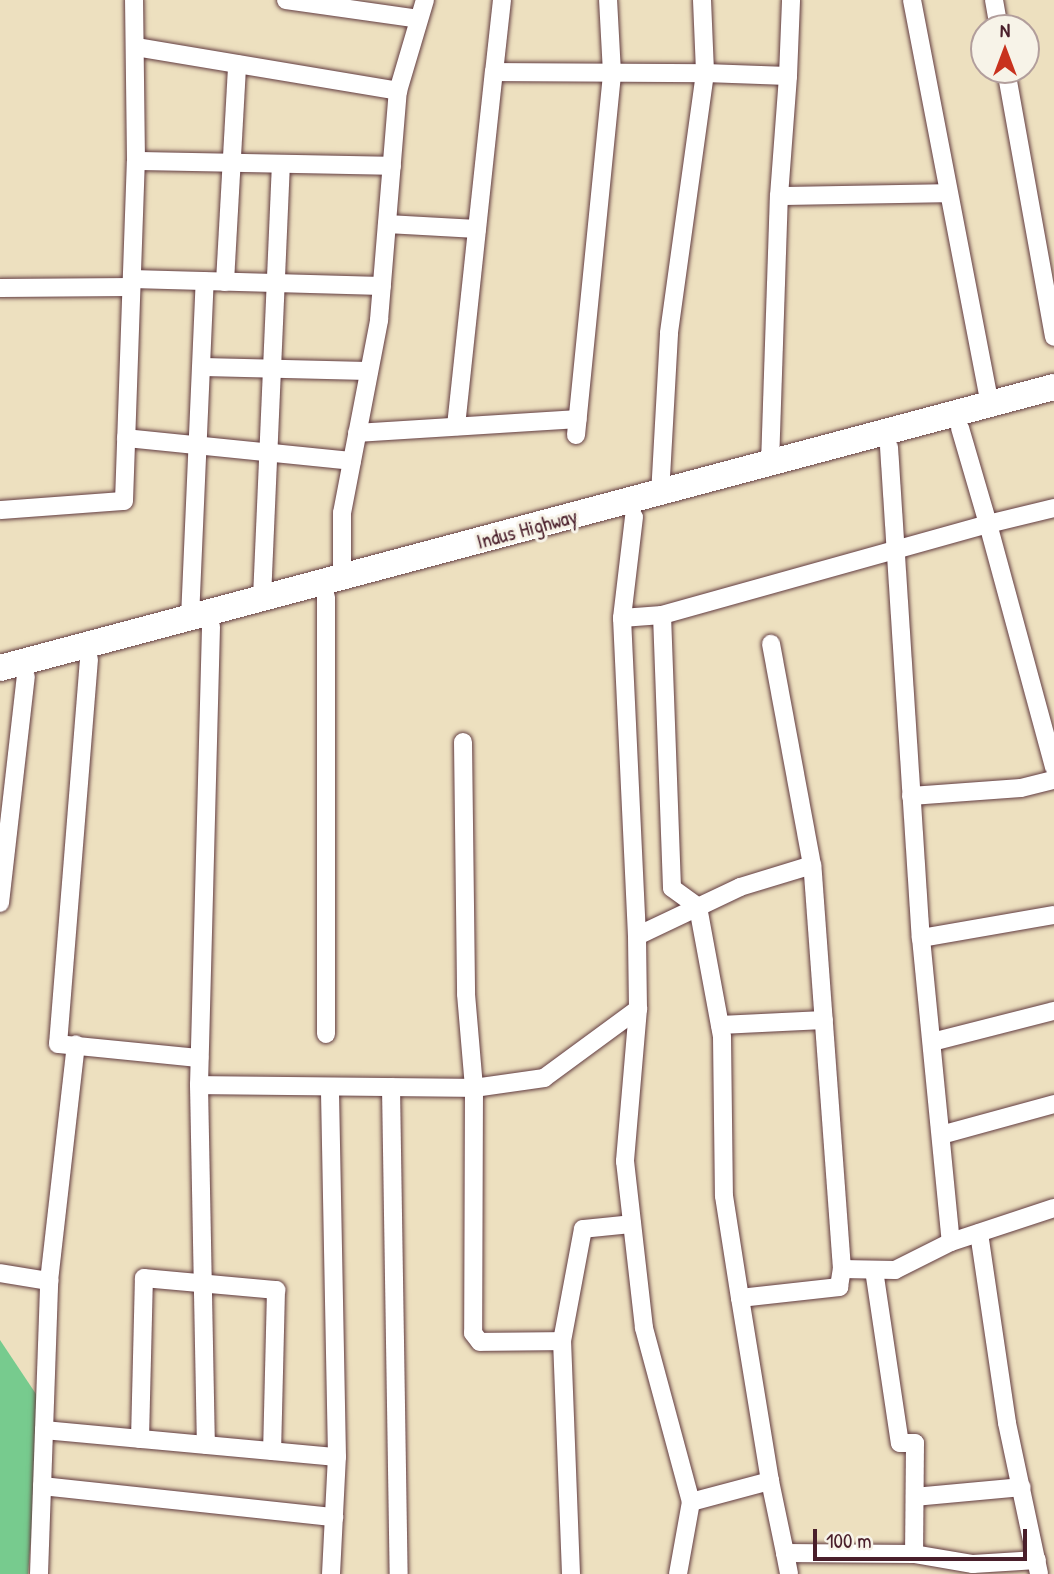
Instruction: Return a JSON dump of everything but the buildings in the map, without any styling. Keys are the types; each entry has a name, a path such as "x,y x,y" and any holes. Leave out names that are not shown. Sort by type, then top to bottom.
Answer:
{"highway":[{"name":"Indus Highway","path":"0,668 201,622 501,544 660,494 839,453 990,404 1054,387"},
{"name":"Indus Highway","path":"839,453 889,447 1054,403"},
{"name":"Indus Highway","path":"501,544 634,517 758,473"},
{"name":"Indus Highway","path":"0,682 89,659 201,622 262,598 334,587"}],"street":[{"path":"0,510 124,501 136,161 134,0"},
{"path":"286,0 419,19"},
{"path":"326,1034 334,587 342,513 382,286 398,92 425,0"},
{"path":"456,426 502,0"},
{"path":"357,433 456,426 577,427 612,73 608,0"},
{"path":"660,494 669,334 705,73 702,0"},
{"path":"758,473 788,76 791,0"},
{"path":"912,0 990,404"},
{"path":"136,47 398,92"},
{"path":"225,282 229,163 237,64"},
{"path":"494,72 788,76"},
{"path":"1009,84 1054,337"},
{"path":"136,161 392,166"},
{"path":"262,598 279,283 281,164"},
{"path":"779,196 948,193"},
{"path":"387,224 477,229"},
{"path":"205,281 200,446 199,1085 206,1445"},
{"path":"0,288 205,281 382,286"},
{"path":"202,367 369,371"},
{"path":"911,796 1021,788 1054,774 960,428"},
{"path":"126,438 352,461"},
{"path":"889,447 893,549 921,938 951,1242"},
{"path":"622,618 662,615 893,549 1054,508"},
{"path":"634,517 622,618 638,1009 625,1161 644,1328 691,1502 678,1574"},
{"path":"662,615 672,888 698,907 720,1024 724,1196 770,1481 789,1574"},
{"path":"740,1298 839,1287 842,1269 812,865 771,645"},
{"path":"89,659 58,1044 200,1058"},
{"path":"0,904 26,676"},
{"path":"463,742 466,994 474,1088 473,1334 480,1342 562,1340"},
{"path":"637,936 740,887 812,865"},
{"path":"921,938 1054,915"},
{"path":"199,1085 474,1088 544,1077 638,1009"},
{"path":"932,1042 1054,1011"},
{"path":"720,1024 824,1020"},
{"path":"39,1574 49,1281 76,1045"},
{"path":"330,1087 337,1457 331,1574"},
{"path":"391,1087 398,1574"},
{"path":"940,1135 1054,1104"},
{"path":"842,1269 895,1270 951,1242 1054,1208"},
{"path":"571,1574 562,1340 583,1229 632,1224"},
{"path":"785,1553 914,1555 973,1564 1038,1567 1007,1423 979,1233"},
{"path":"874,1270 900,1443 915,1443 914,1555"},
{"path":"0,1273 49,1281"},
{"path":"140,1439 144,1278 276,1290 272,1451"},
{"path":"44,1430 337,1457"},
{"path":"691,1502 770,1481"},
{"path":"42,1486 334,1517"},
{"path":"915,1497 1022,1488"}],"green space":[{"path":"0,1340 42,1403 28,1574 0,1574"}]}
